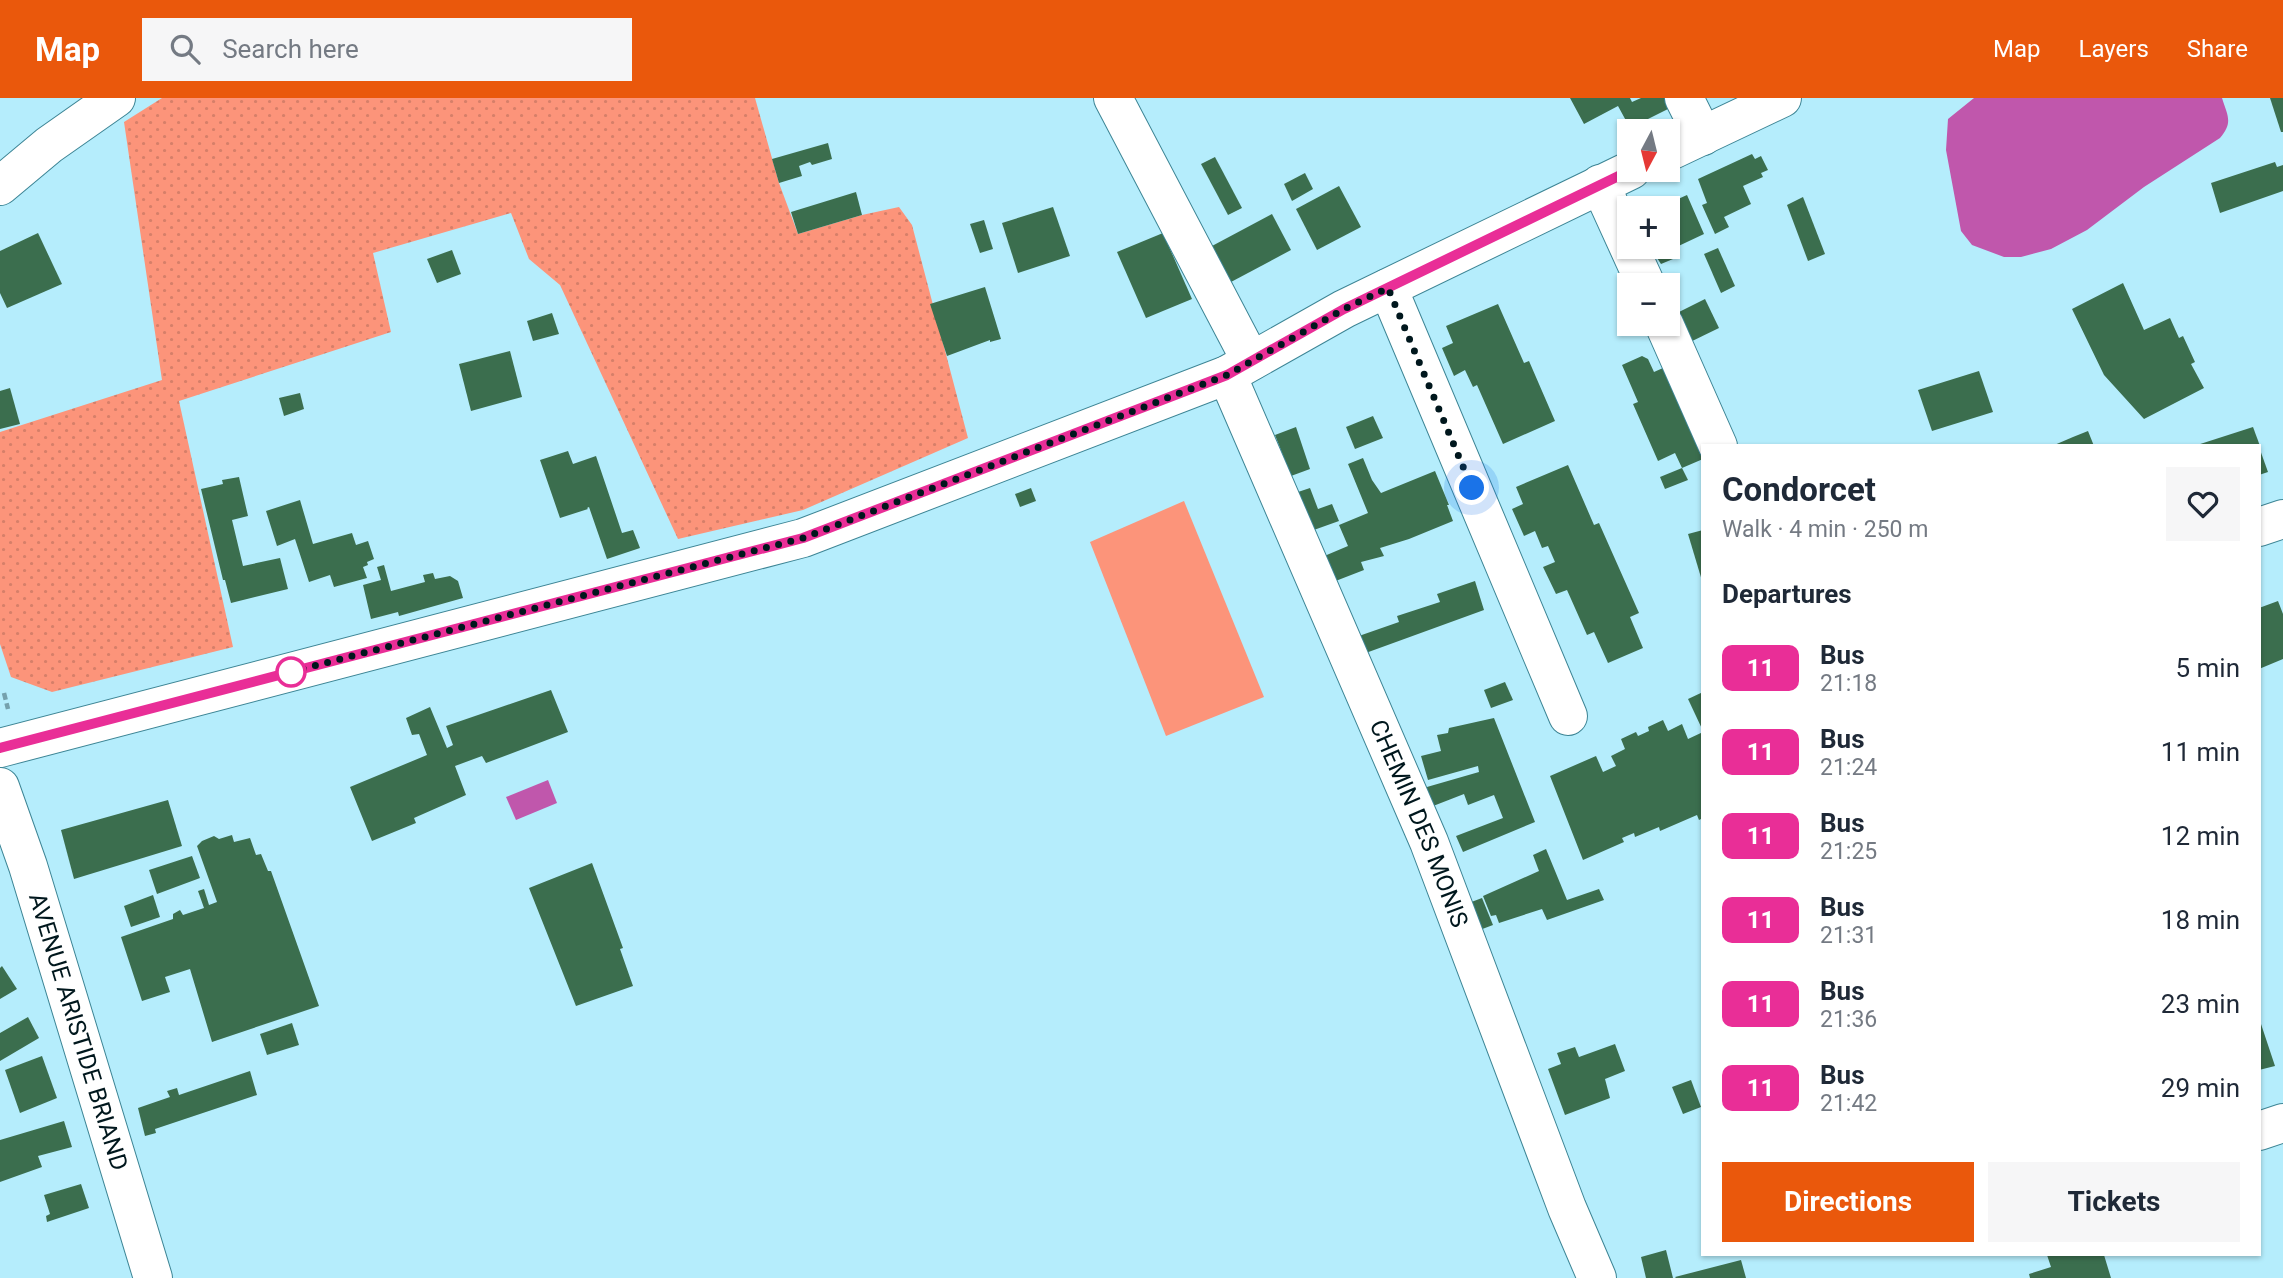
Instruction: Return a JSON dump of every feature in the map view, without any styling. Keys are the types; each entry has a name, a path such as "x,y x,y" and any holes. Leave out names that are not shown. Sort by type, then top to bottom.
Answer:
{"street":[{"path":"0,186 49,145 116,98"},
{"name":"CHEMIN DES MONIS","path":"1112,98 1239,368 1429,842 1567,1209 1597,1278"},
{"path":"1684,98 1703,136"},
{"path":"1680,147 1782,98"},
{"path":"0,748 803,538 1239,368 1344,309 1615,177 1643,273"},
{"path":"1388,288 1568,716"},
{"path":"1669,336 1717,444"},
{"path":"2261,526 2283,519"},
{"name":"AVENUE ARISTIDE BRIAND","path":"0,787 28,866 153,1278"},
{"path":"2261,1130 2283,1123"}],"shaded area":[{"path":"162,98 755,98 779,183 798,234 899,207 912,225 968,438 803,510 678,539 560,285 529,259 511,213 373,253 391,332 179,401 233,647 52,692 11,677 0,644 0,432 162,380 124,122"},
{"path":"1974,98 2222,98 2228,123 2220,138 2144,187 2087,230 2051,249 2021,257 2004,257 1972,245 1961,231 1946,150 1948,119"},
{"path":"1184,501 1264,697 1166,736 1090,542"},
{"path":"548,780 557,803 516,820 506,797"}],"building":[{"path":"1570,98 1630,98 1632,102 1641,98 1668,98 1672,107 1648,119 1625,119 1618,106 1584,124"},
{"path":"2270,98 2283,98 2283,132 2281,132"},
{"path":"828,143 832,159 799,166 802,176 779,183 772,159"},
{"path":"1752,154 1755,159 1761,156 1768,170 1761,173 1763,177 1743,186 1751,204 1724,217 1729,227 1715,234 1702,205 1707,203 1698,179"},
{"path":"1215,157 1242,208 1228,215 1201,164"},
{"path":"2275,162 2277,167 2283,165 2283,191 2220,213 2211,183"},
{"path":"1305,173 1313,189 1292,201 1284,184"},
{"path":"1339,186 1361,227 1317,250 1296,209"},
{"path":"856,192 862,215 798,234 791,212"},
{"path":"1687,195 1704,234 1680,245 1680,198"},
{"path":"1803,197 1825,254 1808,261 1787,205"},
{"path":"1053,207 1070,256 1018,273 1002,223"},
{"path":"1272,214 1291,250 1231,282 1212,246"},
{"path":"984,220 993,249 980,253 970,224"},
{"path":"38,233 62,284 7,308 0,293 0,251"},
{"path":"1163,233 1192,299 1146,318 1117,252"},
{"path":"1718,248 1735,286 1721,293 1704,254"},
{"path":"452,250 461,274 437,283 427,259"},
{"path":"1658,259 1673,259 1661,264"},
{"path":"2123,283 2144,330 2170,318 2179,338 2183,336 2195,362 2191,364 2204,388 2144,419 2104,375 2072,309"},
{"path":"985,287 1001,339 990,340 947,356 930,304"},
{"path":"1705,299 1719,328 1684,345 1680,336 1680,312"},
{"path":"1498,304 1524,363 1529,361 1555,421 1503,444 1477,385 1473,387 1465,370 1454,376 1442,348 1453,343 1446,326"},
{"path":"552,313 559,334 533,341 527,321"},
{"path":"510,351 522,397 471,411 459,364"},
{"path":"1642,356 1648,359 1654,372 1672,364 1702,444 1701,460 1682,468 1675,453 1658,461 1633,404 1638,402 1622,365"},
{"path":"1979,371 1993,412 1932,431 1918,390"},
{"path":"10,388 20,424 0,429 0,391"},
{"path":"300,393 304,409 284,416 279,398"},
{"path":"1373,416 1383,438 1355,449 1346,427"},
{"path":"1296,427 1310,469 1291,476 1275,435"},
{"path":"2253,427 2259,444 2200,444"},
{"path":"2088,431 2093,444 2057,444"},
{"path":"568,451 573,464 596,456 622,533 633,530 640,548 607,559 589,507 560,518 540,460"},
{"path":"2261,453 2268,472 2261,474"},
{"path":"1363,458 1381,493 1435,471 1453,521 1380,548 1384,556 1361,562 1364,570 1333,582 1322,557 1348,546 1339,525 1368,513 1348,464"},
{"path":"1568,465 1594,525 1599,523 1639,613 1630,617 1643,648 1608,663 1594,632 1587,635 1567,590 1556,594 1543,567 1555,562 1548,546 1542,548 1535,531 1524,536 1512,509 1523,504 1516,487"},
{"path":"1682,468 1688,480 1665,489 1660,477"},
{"path":"239,477 248,516 232,520 243,566 280,558 288,589 231,603 201,489 223,484 222,480"},
{"path":"1031,488 1036,501 1020,507 1015,494"},
{"path":"1310,488 1318,509 1332,504 1339,521 1311,531 1295,493"},
{"path":"300,500 313,544 352,533 356,545 368,541 374,559 363,567 367,578 334,587 330,575 309,582 295,539 277,546 266,511"},
{"path":"1701,531 1701,577 1688,534"},
{"path":"384,565 391,591 425,582 423,575 433,573 435,579 450,576 458,581 463,598 399,616 398,612 371,619 363,585 381,580 377,567"},
{"path":"1475,581 1484,610 1363,654 1356,637 1399,622 1397,616 1440,602 1437,594"},
{"path":"2278,601 2283,614 2283,659 2261,668 2261,607"},
{"path":"1505,682 1513,700 1491,708 1484,690"},
{"path":"551,690 568,732 486,763 482,756 455,766 466,795 414,818 416,823 372,841 350,787 427,755 419,734 412,735 406,718 430,707 447,748 453,745 446,726"},
{"path":"1701,693 1701,727 1688,699"},
{"path":"1494,718 1535,822 1463,852 1456,836 1503,818 1494,795 1468,805 1464,794 1428,808 1420,789 1479,772 1478,766 1428,780 1421,756 1441,751 1437,735 1448,733 1449,728"},
{"path":"1663,720 1668,731 1682,724 1688,739 1701,733 1701,819 1699,820 1697,815 1660,831 1659,827 1635,837 1634,833 1622,838 1624,842 1583,860 1550,776 1596,756 1603,772 1616,766 1611,756 1625,749 1621,739 1636,732 1638,736 1649,731 1648,727"},
{"path":"168,800 182,846 74,879 61,830"},
{"path":"232,835 234,842 250,838 256,855 261,854 268,871 271,871 319,1006 212,1042 190,969 165,977 170,992 142,1001 121,937 173,919 173,914 180,910 183,915 204,908 198,891 204,889 209,905 217,902 197,846 214,836 219,839"},
{"path":"1546,849 1567,900 1599,889 1604,900 1547,920 1542,909 1499,923 1496,915 1491,916 1483,896 1539,871 1533,855"},
{"path":"192,856 200,878 157,894 149,870"},
{"path":"592,863 623,948 620,949 633,986 576,1006 529,888"},
{"path":"153,895 160,917 131,927 124,906"},
{"path":"1482,898 1493,925 1477,931 1466,904"},
{"path":"2,966 17,989 0,999 0,968"},
{"path":"28,1017 39,1038 0,1061 0,1033"},
{"path":"292,1023 299,1045 267,1055 260,1034"},
{"path":"2261,1024 2275,1066 2261,1070"},
{"path":"1615,1044 1625,1071 1605,1079 1610,1098 1565,1115 1548,1069 1561,1064 1557,1053 1575,1047 1579,1057"},
{"path":"42,1056 57,1098 20,1113 5,1070"},
{"path":"250,1071 257,1095 155,1129 156,1133 145,1136 138,1108 170,1097 167,1091 177,1088 179,1095"},
{"path":"1691,1080 1701,1107 1683,1114 1672,1087"},
{"path":"64,1121 72,1147 38,1156 42,1167 0,1182 0,1140"},
{"path":"81,1184 89,1208 47,1222 46,1216 50,1214 44,1195"},
{"path":"1666,1250 1673,1278 1646,1278 1641,1257"},
{"path":"2047,1256 2104,1256 2111,1278 2030,1278 2029,1274 2051,1267"},
{"path":"1741,1260 1746,1278 1675,1277"}],"bus line":[{"name":"11","path":"0,748 803,538 1227,375 1344,309 1617,177"}],"route":[{"path":"291,672 803,538 1227,375 1344,309 1388,288 1472,488"}]}
